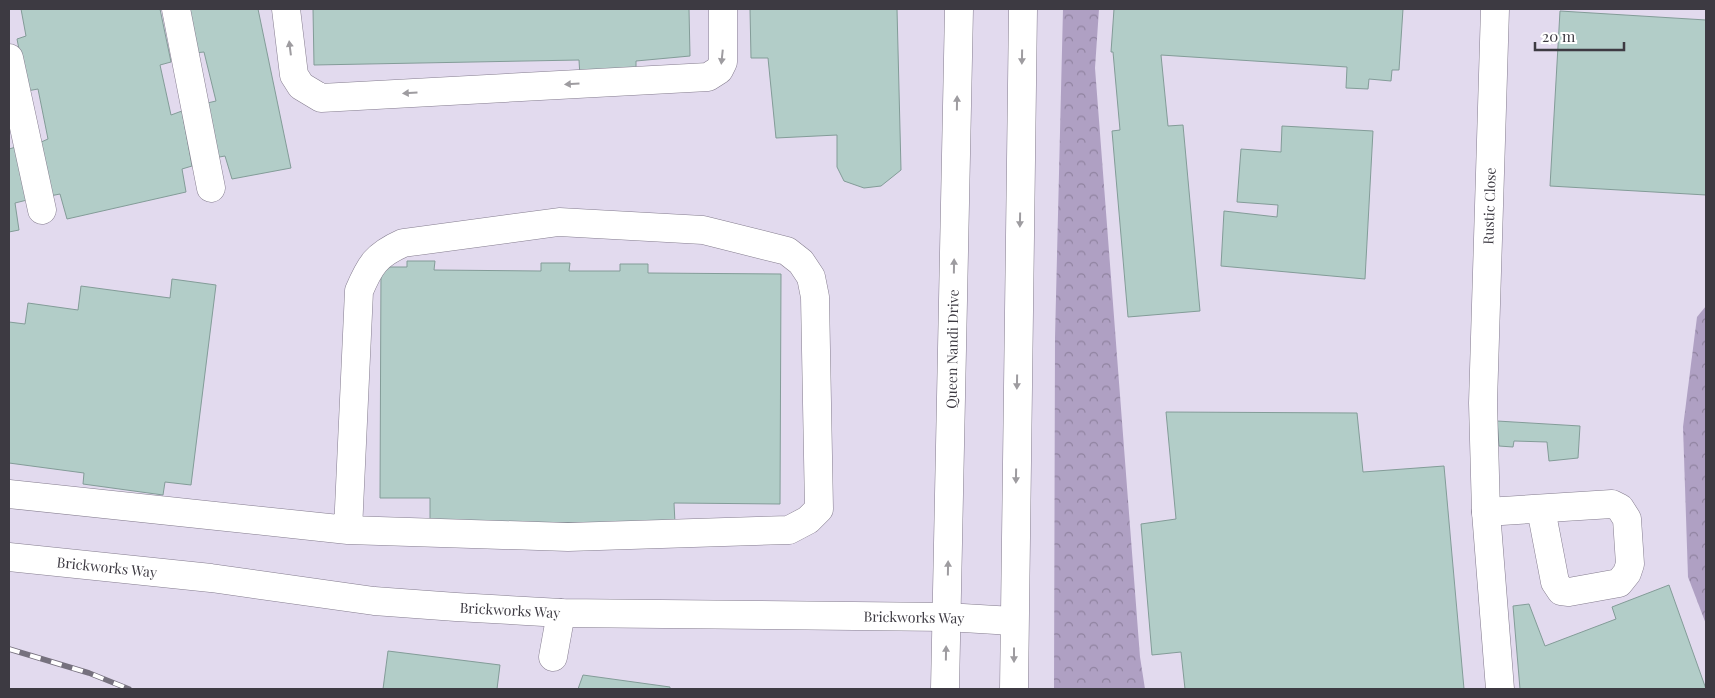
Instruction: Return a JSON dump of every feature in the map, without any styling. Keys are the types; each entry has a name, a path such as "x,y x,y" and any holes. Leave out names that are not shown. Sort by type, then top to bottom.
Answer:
{"main road":[{"path":"176,9 211,188"},
{"path":"286,9 294,75 301,86 321,98 708,77 719,70 723,62 723,9"},
{"name":"Queen Nandi Drive","path":"945,689 959,9"},
{"path":"1014,689 1013,621 1023,9"},
{"name":"Rustic Close","path":"1495,9 1483,403 1486,512 1500,689"},
{"path":"9,58 42,210"},
{"path":"9,494 348,530 568,536 789,530 808,520 819,509 814,297 811,277 801,262 787,251 703,230 559,222 403,243 387,250 368,269 359,291 348,530"},
{"path":"1486,512 1541,508"},
{"name":"Brickworks Way","path":"9,556 212,578 374,601 561,613 946,617 1013,621"},
{"path":"553,657 561,613"}],"green space":[{"path":"1063,9 1099,9 1095,68 1140,657 1145,689 1054,689 1055,338"},
{"path":"1706,306 1706,624 1688,577 1683,427 1697,317"}],"building":[{"path":"21,9 160,9 171,62 160,65 171,115 182,111 192,166 182,169 186,192 67,219 60,194 50,196 39,143 48,139 38,89 27,91 17,39 26,36"},
{"path":"184,9 258,9 291,168 232,179 225,156 214,158 203,104 216,101 204,52 194,53"},
{"path":"313,9 689,9 690,56 636,61 636,75 580,77 579,60 314,65"},
{"path":"750,9 897,9 901,170 881,186 864,188 844,181 837,167 837,135 776,138 768,58 751,58"},
{"path":"1114,9 1403,9 1399,70 1392,70 1391,81 1369,79 1368,89 1346,88 1347,67 1161,55 1168,126 1183,125 1200,311 1128,317 1112,131 1120,130 1113,52 1111,52"},
{"path":"1560,11 1706,20 1706,195 1550,186"},
{"path":"1282,126 1373,131 1365,279 1221,266 1224,211 1277,217 1278,205 1237,202 1241,149 1281,152"},
{"path":"16,147 27,200 15,203 19,230 9,232 9,149"},
{"path":"407,261 435,261 434,270 541,271 541,263 570,263 569,271 620,271 620,264 648,264 648,273 781,274 780,504 674,503 675,523 430,522 430,498 380,498 381,267 407,267"},
{"path":"172,279 216,285 191,485 165,482 163,495 83,484 84,473 9,463 9,322 25,324 28,303 78,310 81,286 170,298"},
{"path":"1166,412 1357,413 1363,472 1444,466 1464,689 1185,689 1181,652 1152,655 1141,524 1176,519"},
{"path":"1497,421 1580,426 1578,458 1549,461 1547,442 1514,441 1513,447 1499,446"},
{"path":"1669,585 1706,689 1520,689 1513,606 1529,604 1545,646 1616,619 1612,607"},
{"path":"388,651 500,665 497,689 383,689"},
{"path":"583,675 670,687 670,689 578,689"}],"railway":[{"path":"9,649 89,673 129,689"}]}
